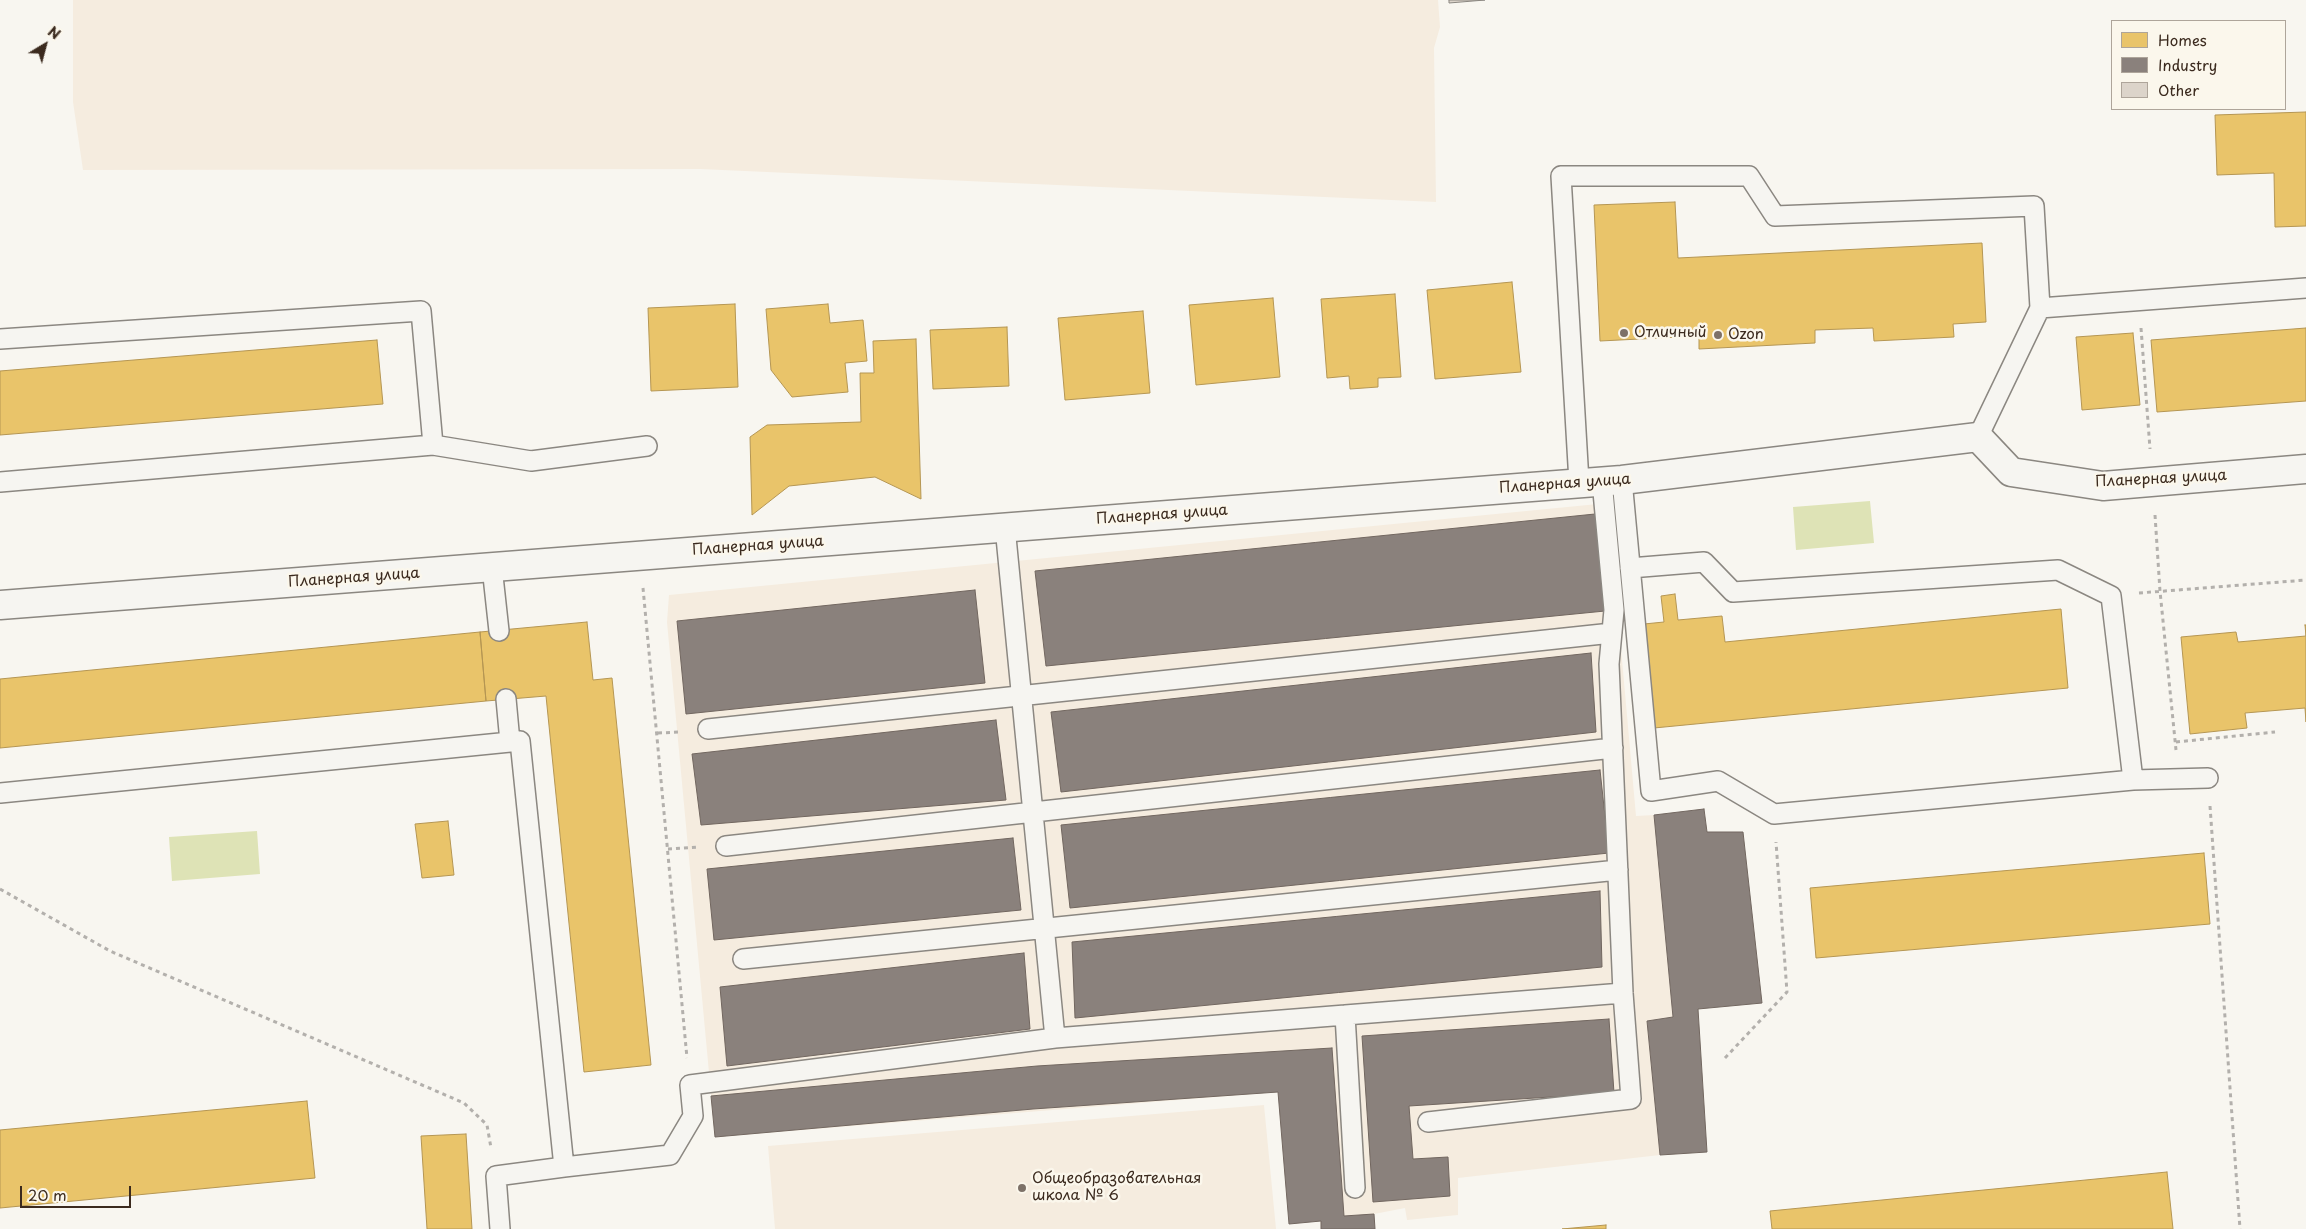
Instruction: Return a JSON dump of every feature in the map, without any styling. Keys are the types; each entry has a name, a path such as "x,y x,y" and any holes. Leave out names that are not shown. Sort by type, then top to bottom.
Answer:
{"street":[{"name":"Планерная улица","path":"0,605 1601,481 1978,437 2011,472 2103,486 2306,469"}],"lane":[{"path":"1428,1122 1630,1099 1623,992 1609,664 1614,610 1601,481 1561,176 1749,176 1775,216 2034,206 2040,308 1978,437"},
{"path":"2040,308 2306,288"},
{"path":"0,339 421,311 433,445"},
{"path":"0,482 433,445 531,461 647,446"},
{"path":"1601,481 1630,568 1651,791 1718,780 1774,814 2133,780 2208,778"},
{"path":"1005,527 1055,1038"},
{"path":"1630,568 1704,562 1733,592 2058,570 2111,596 2133,780"},
{"path":"492,567 499,630"},
{"path":"708,729 1612,633"},
{"path":"506,699 510,742"},
{"path":"0,793 520,741 564,1167"},
{"path":"726,846 1033,814 1613,748"},
{"path":"742,958 1618,870"},
{"path":"500,1229 496,1176 670,1155 693,1116 690,1085 1055,1038 1623,992"},
{"path":"1345,1015 1355,1188"}],"path":[{"path":"2139,300 2160,591 2176,742 2276,732"},
{"path":"640,556 690,1085"},
{"path":"2111,596 2306,580"},
{"path":"2208,778 2240,1229"},
{"path":"1725,1058 1786,992 1774,814"},
{"path":"0,889 110,951 464,1103 487,1126 496,1176"}],"shaded area":[{"path":"73,0 1438,0 1440,27 1434,48 1436,202 700,169 83,170 73,102"},
{"path":"1608,503 1636,816 1654,815 1673,1017 1647,1021 1660,1155 1458,1178 1458,1215 1407,1220 1405,1208 1374,1214 1375,1229 1321,1229 1320,1221 1289,1224 1278,1092 715,1137 667,622 669,595"},
{"name":"Общеобразовательная школа № 6","path":"1264,1105 1276,1229 775,1229 768,1146"}],"green space":[{"path":"1870,501 1874,543 1796,550 1793,507"},
{"path":"257,831 260,874 172,881 169,837"}],"building: Homes":[{"path":"2306,112 2306,226 2275,227 2274,173 2217,175 2215,115"},
{"path":"1675,202 1678,258 1982,243 1986,322 1953,324 1954,337 1874,341 1873,328 1815,330 1815,343 1699,349 1699,336 1600,341 1594,205"},
{"path":"1512,282 1521,372 1435,379 1427,290"},
{"path":"1395,294 1401,377 1378,378 1378,387 1350,389 1349,376 1327,378 1321,299"},
{"path":"1273,298 1280,377 1196,385 1189,305"},
{"path":"735,304 738,387 651,391 648,308"},
{"path":"828,304 830,323 863,320 867,361 845,363 848,392 792,397 771,370 766,309"},
{"path":"1143,311 1150,393 1065,400 1058,318"},
{"path":"1007,327 1009,386 933,389 930,330"},
{"path":"2306,328 2306,401 2157,412 2151,340"},
{"path":"2133,333 2140,405 2082,410 2076,337"},
{"path":"916,339 921,499 875,477 789,486 752,515 750,437 767,425 861,422 860,373 874,373 873,341"},
{"path":"377,340 383,404 0,435 0,371"},
{"path":"1675,594 1678,620 1722,616 1725,642 2061,609 2068,688 1654,728 1644,624 1664,622 1661,596"},
{"path":"587,622 593,680 612,678 651,1065 584,1072 546,696 486,701 480,632"},
{"path":"480,632 486,701 0,748 0,679"},
{"path":"2236,632 2238,642 2306,636 2306,722 2305,708 2245,713 2247,728 2190,734 2181,637"},
{"path":"448,821 454,875 422,878 415,824"},
{"path":"2204,853 2210,924 1816,958 1810,888"},
{"path":"307,1101 315,1178 0,1208 0,1130"},
{"path":"466,1134 472,1229 427,1229 421,1136"},
{"path":"2167,1172 2173,1229 1772,1229 1770,1211"},
{"path":"1606,1225 1606,1229 1562,1229"}],"building: Industry":[{"path":"1595,514 1605,611 1046,666 1035,571"},
{"path":"975,590 985,683 686,714 677,621"},
{"path":"1591,653 1596,732 1061,792 1051,712"},
{"path":"996,720 1006,800 701,825 692,754"},
{"path":"1600,770 1609,853 1070,908 1061,825"},
{"path":"1704,809 1707,832 1743,832 1762,1003 1698,1009 1707,1152 1660,1155 1647,1021 1673,1017 1654,815"},
{"path":"1013,838 1021,910 714,940 707,869"},
{"path":"1600,891 1602,967 1075,1018 1072,942"},
{"path":"1024,953 1030,1029 727,1066 720,987"},
{"path":"1609,1019 1614,1093 1409,1106 1413,1159 1448,1157 1450,1196 1373,1202 1362,1036"},
{"path":"1332,1048 1344,1216 1374,1214 1375,1229 1321,1229 1321,1221 1289,1224 1278,1092 1033,1109 715,1137 711,1096 1037,1066"}],"building: Other":[{"path":"1449,0 1485,0 1449,3"}],"place":[{"name":"Отличный","path":"1624,333"},
{"name":"Ozon","path":"1718,335"},
{"name":"Общеобразовательная школа № 6","path":"1022,1188"}]}
